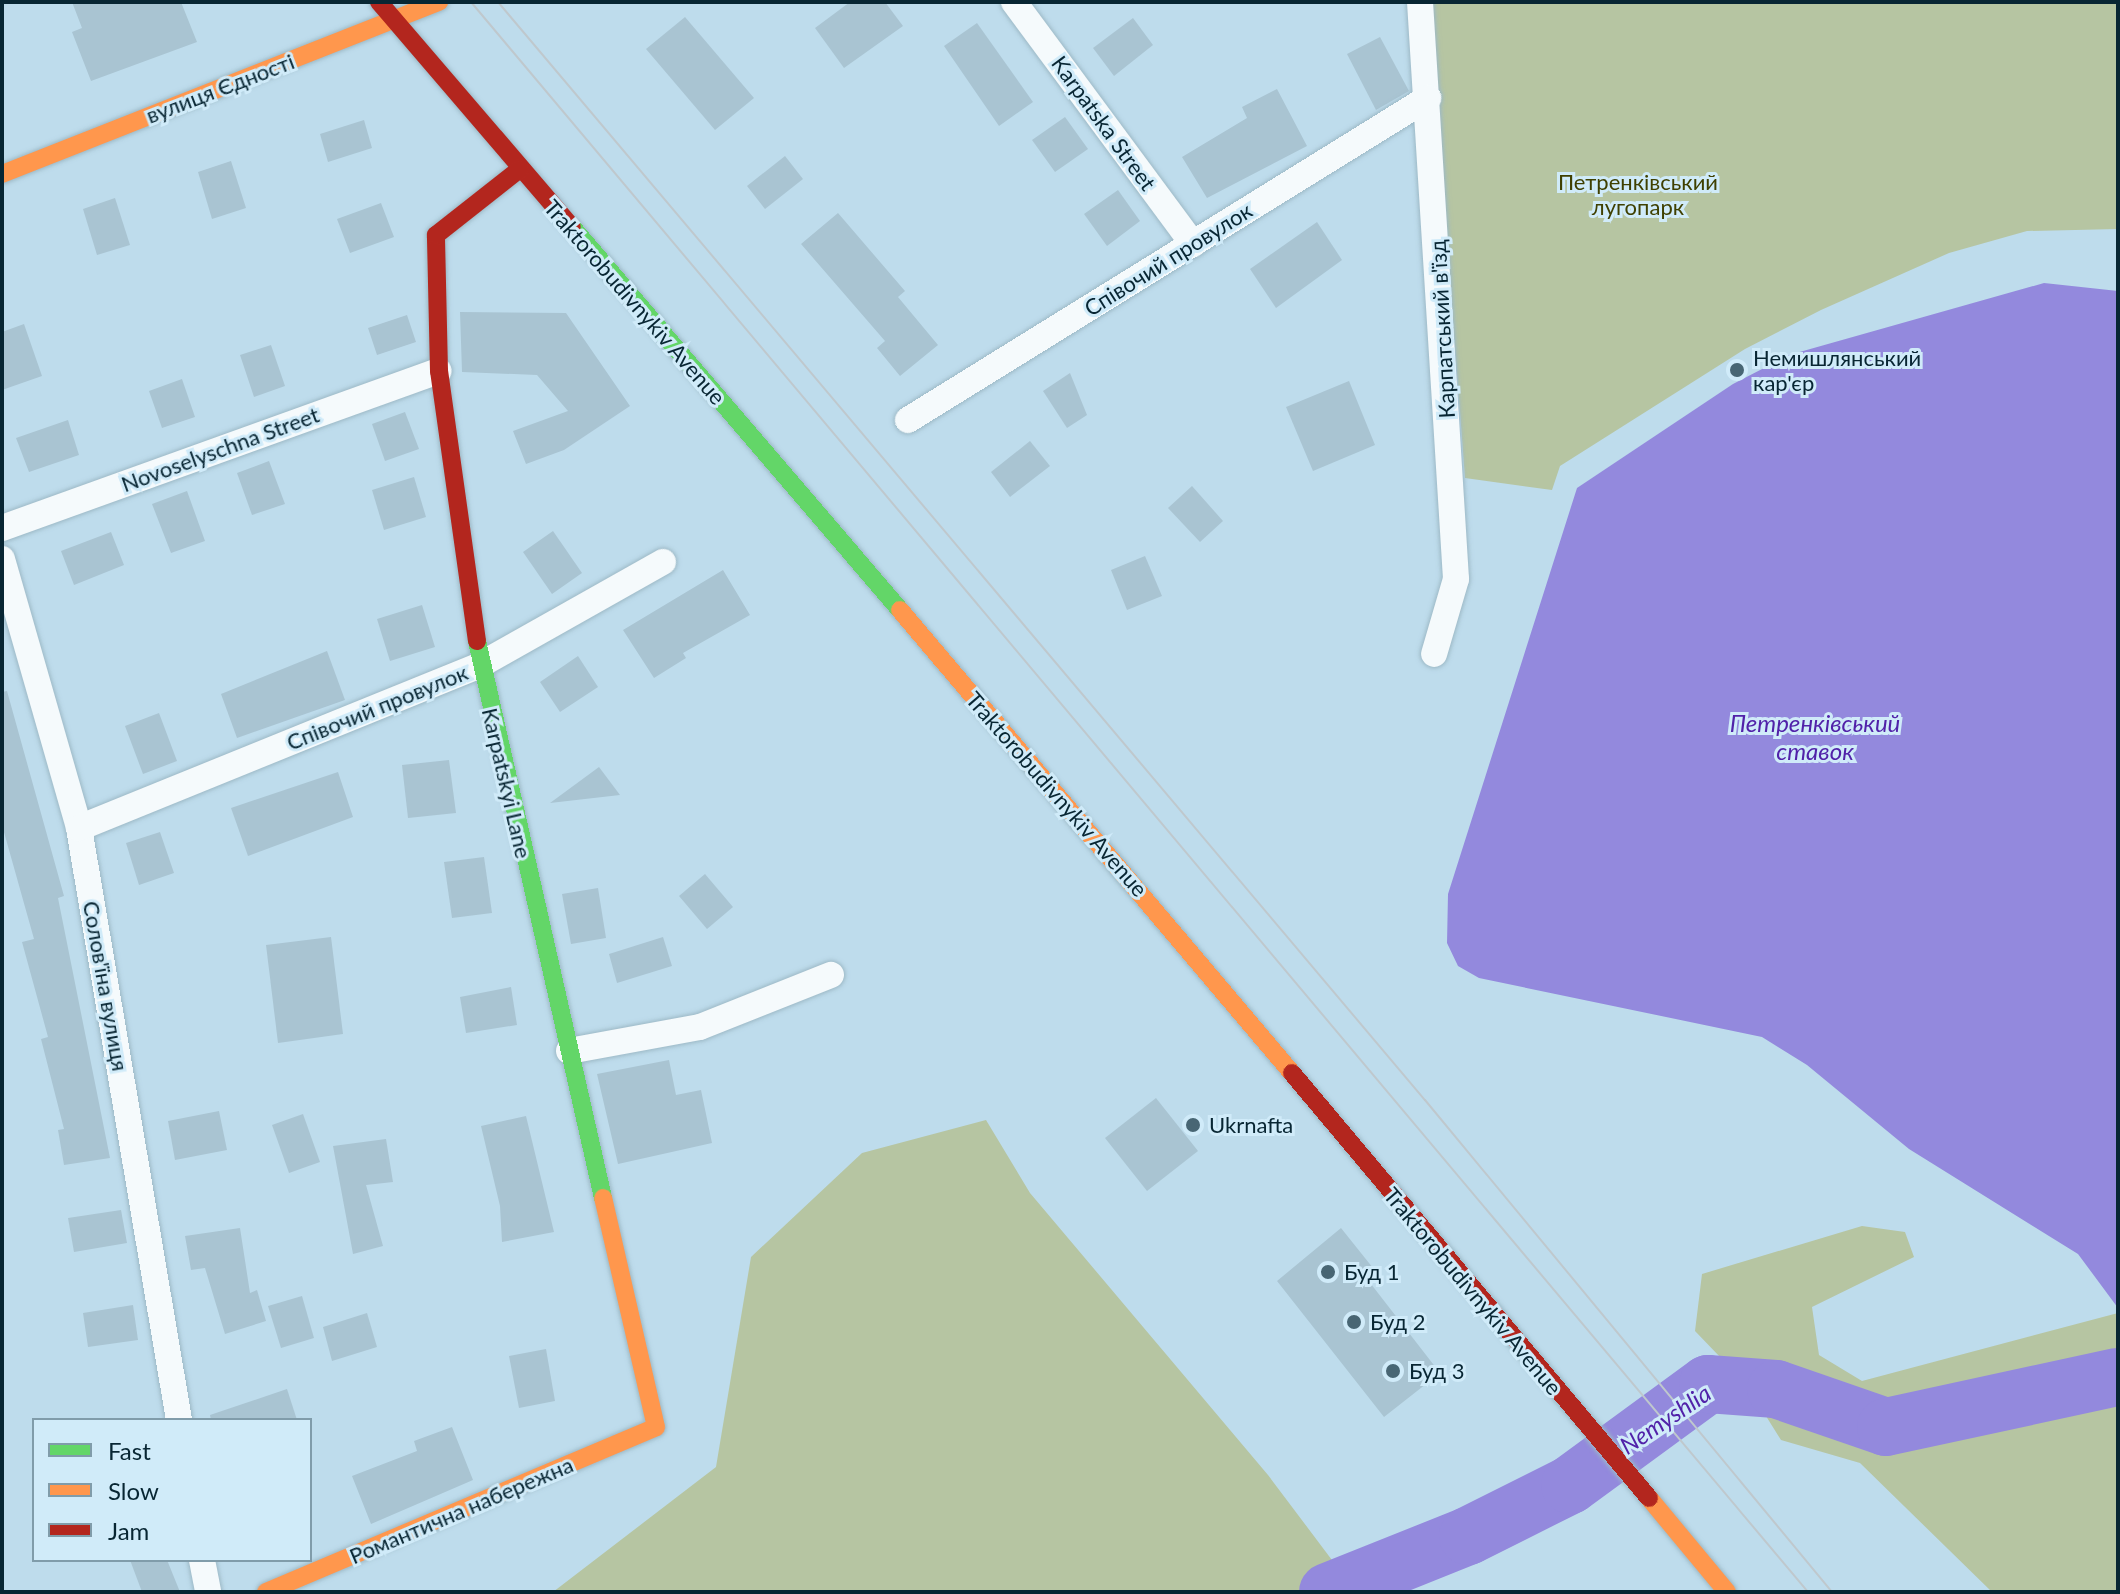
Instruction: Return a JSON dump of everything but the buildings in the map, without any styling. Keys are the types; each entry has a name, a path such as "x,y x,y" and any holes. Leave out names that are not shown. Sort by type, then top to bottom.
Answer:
{"main road":[{"name":"Traktorobudivnykiv Avenue","path":"379,2 1142,893 1727,1592"},
{"name":"вулиця Єдності","path":"5,163 439,2"},
{"name":"Karpatskyi Lane","path":"520,169 436,235 439,371 480,665 656,1427"},
{"name":"Романтична набережна","path":"266,1592 656,1427"}],"street":[{"name":"Karpatska Street","path":"1014,2 1193,244"},
{"name":"Карпатський в'їзд","path":"1420,2 1456,579 1434,654"},
{"name":"Співочий провулок","path":"908,420 1428,98"},
{"name":"Novoselyschna Street","path":"2,528 439,371"},
{"name":"Солов'їна вулиця","path":"2,559 79,828 179,1418"},
{"name":"Співочий провулок","path":"79,828 480,665 663,562"},
{"path":"569,1051 700,1027 831,975"},
{"path":"202,1562 208,1592"}],"green space":[{"name":"Петренківський лугопарк","path":"1429,2 2118,2 2118,229 2027,231 1949,253 1821,310 1745,349 1560,466 1552,490 1465,478"},
{"path":"986,1120 1030,1193 1268,1475 1356,1592 553,1592 716,1467 751,1257 862,1153"},
{"path":"1862,1226 1905,1232 1914,1257 1812,1307 1819,1355 1862,1381 2118,1313 2118,1592 1992,1592 1860,1463 1781,1440 1746,1384 1695,1331 1702,1274"}],"water":[{"name":"Петренківський ставок","path":"2044,283 2118,291 2118,1308 2078,1254 1909,1149 1807,1065 1762,1037 1479,978 1458,966 1447,943 1448,894 1577,488 1733,384 1789,355"}],"waterway":[{"name":"Nemyshlia","path":"1328,1592 1468,1536 1570,1485 1708,1384 1776,1389 1886,1427 2118,1377"}],"tram line":[{"path":"471,2 1808,1592"},
{"path":"498,2 1425,1100 1832,1592"}],"traffic: fast":[{"path":"572,227 900,610"},
{"path":"477,641 603,1198"}],"traffic: slow":[{"path":"2,174 439,2"},
{"path":"900,610 1292,1073"},
{"path":"266,1592 656,1427 603,1198"},
{"path":"1649,1498 1727,1592"}],"traffic: jam":[{"path":"379,2 572,227"},
{"path":"477,641 439,371 436,235 520,169"},
{"path":"1292,1073 1649,1498"}],"place":[{"name":"Немишлянський кар'єр","path":"1737,370"},
{"name":"Ukrnafta","path":"1193,1125"},
{"name":"Буд 1","path":"1328,1272"},
{"name":"Буд 2","path":"1354,1322"},
{"name":"Буд 3","path":"1393,1371"}]}
